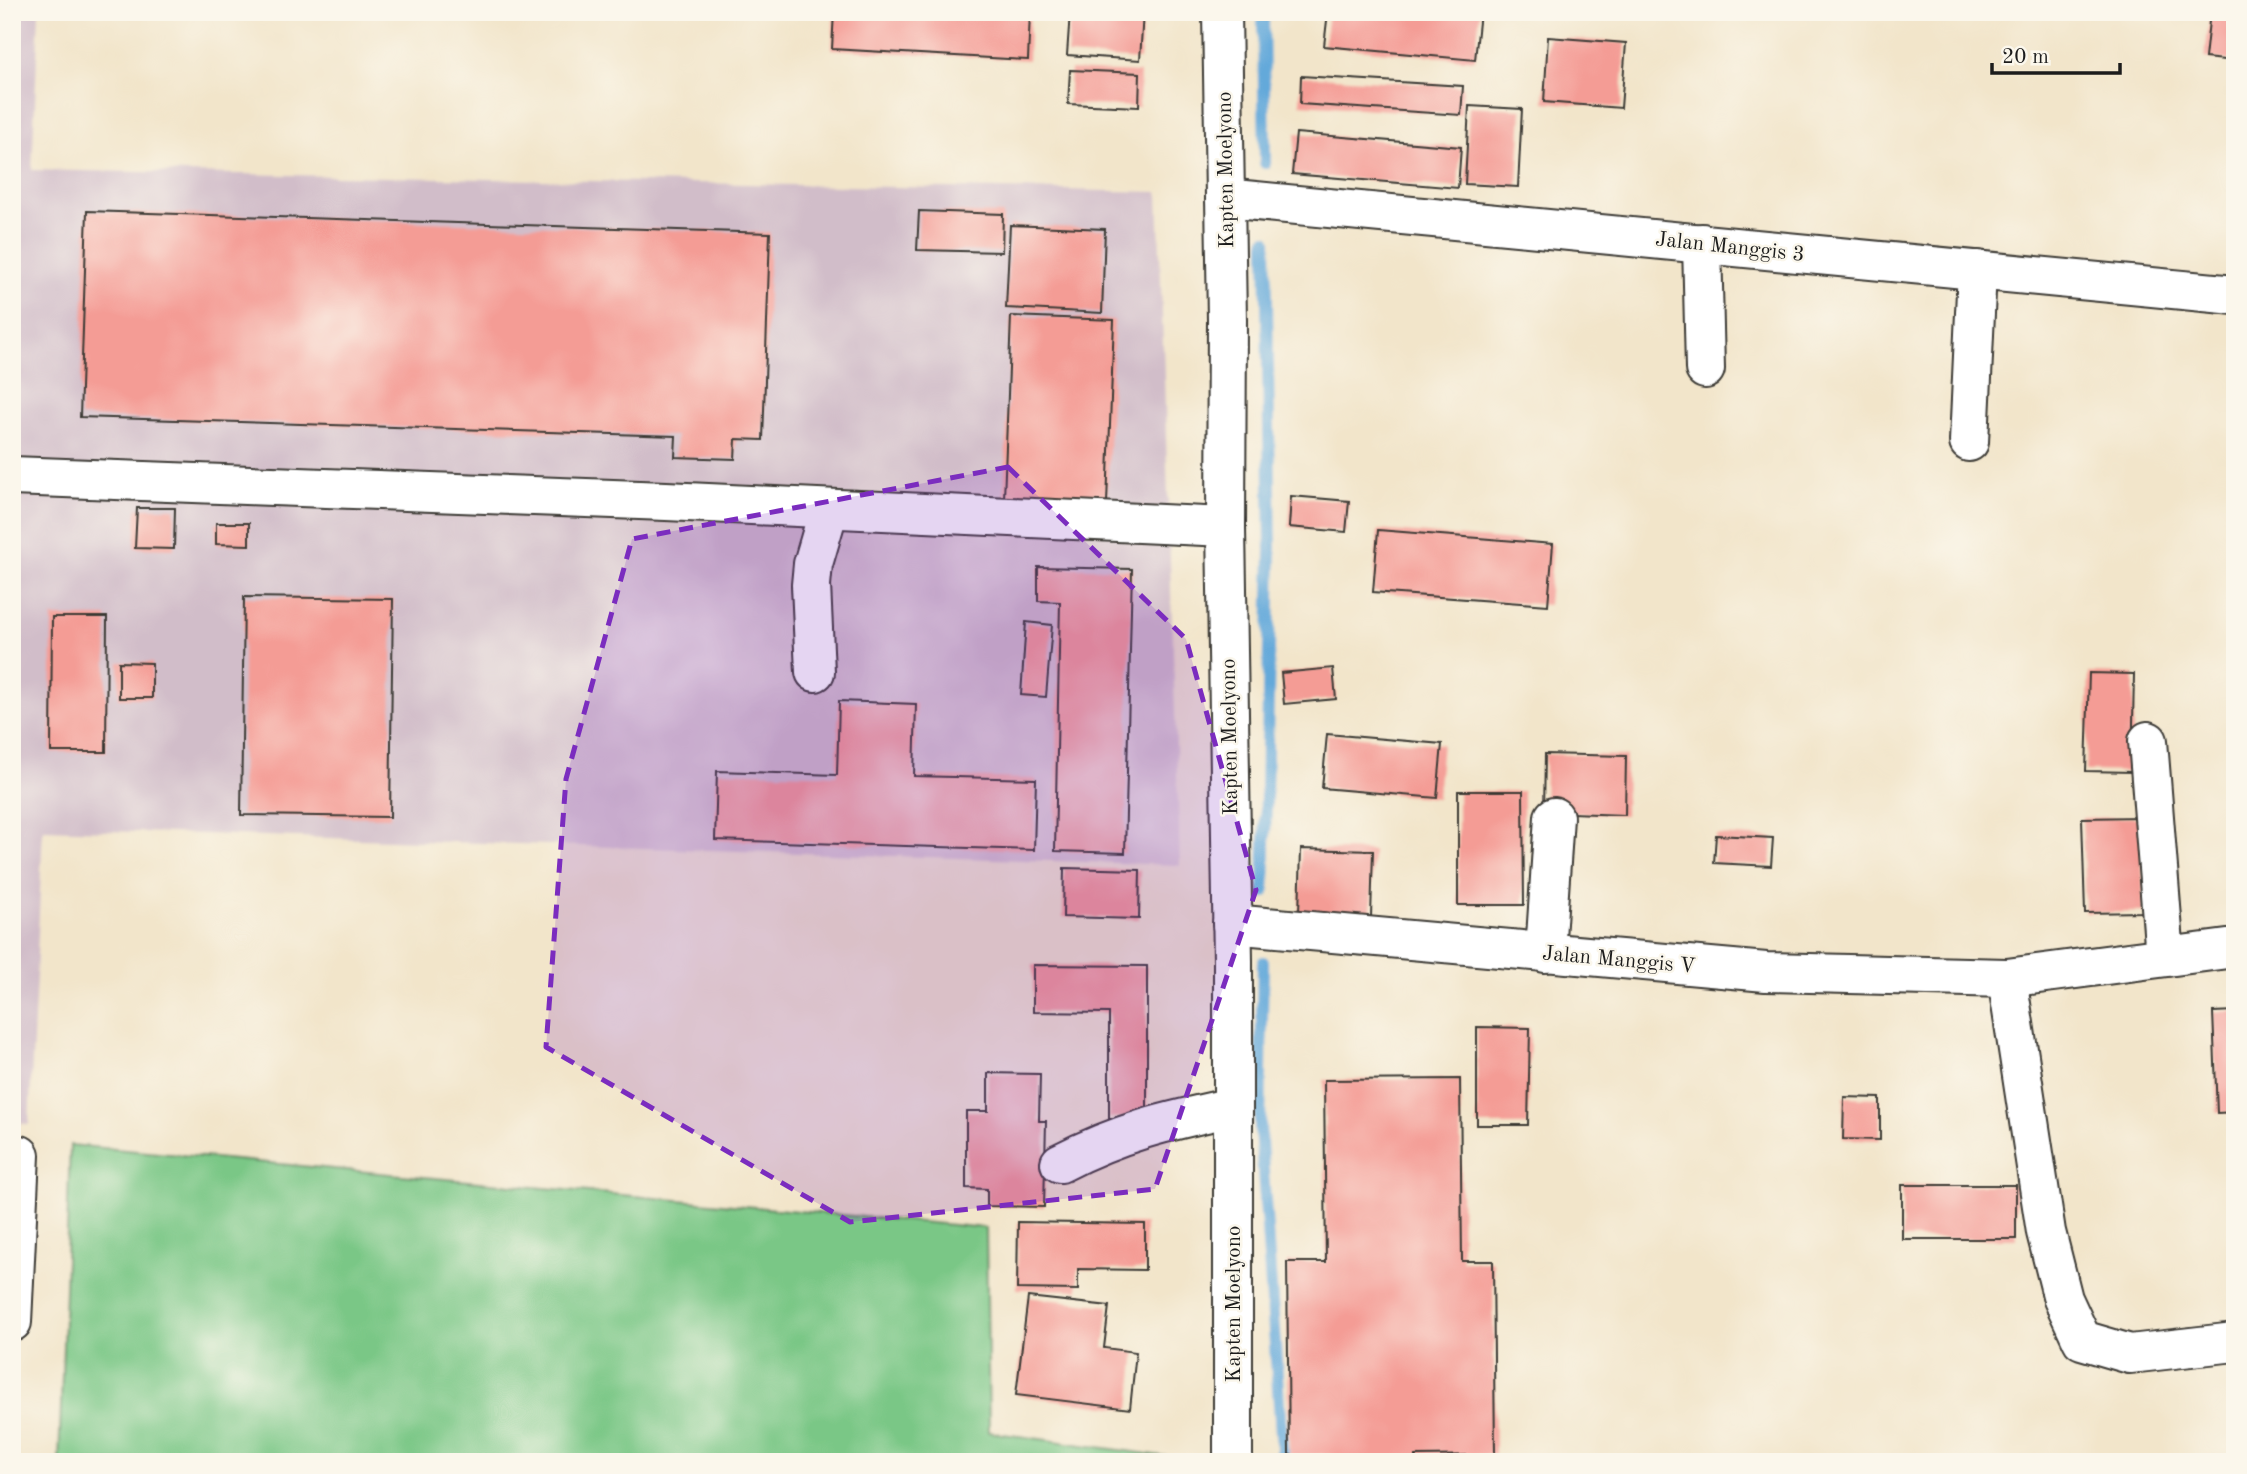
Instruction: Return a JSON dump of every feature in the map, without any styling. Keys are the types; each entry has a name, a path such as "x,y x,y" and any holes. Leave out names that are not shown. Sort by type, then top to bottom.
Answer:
{"street":[{"name":"Kapten Moelyono","path":"1222,12 1232,924 1233,1462"},
{"name":"Jalan Manggis 3","path":"1225,198 2235,295"},
{"path":"1702,243 1705,369"},
{"path":"1969,442 1977,270"},
{"path":"12,476 1226,527"},
{"path":"815,672 811,585 813,564 829,509"},
{"path":"2148,741 2165,957"},
{"path":"1545,953 1554,817"},
{"name":"Jalan Manggis V","path":"1232,924 1766,972 2007,978 2235,948"},
{"path":"2007,978 2046,1232 2063,1299 2082,1340 2130,1354 2235,1342"},
{"path":"1060,1163 1091,1147 1146,1126 1233,1107"},
{"path":"12,1322 20,1155"}],"highlighted area":[{"path":"1008,467 1186,639 1256,890 1155,1189 850,1222 546,1047 566,779 632,539"}],"shaded area":[{"path":"12,12 39,12 32,170 1158,192 1180,865 43,829 29,1124 12,1123"}],"green space":[{"path":"70,1145 986,1228 989,1432 1177,1458 1177,1462 59,1462"}],"building":[{"path":"834,12 1030,12 1028,60 832,49"},
{"path":"1070,12 1143,12 1140,60 1067,55"},
{"path":"1328,12 1480,12 1475,60 1324,46"},
{"path":"1740,12 1819,12 1819,16 1740,17"},
{"path":"2210,12 2235,12 2235,61 2205,58"},
{"path":"1548,37 1626,43 1621,108 1544,102"},
{"path":"1070,70 1140,73 1139,107 1068,104"},
{"path":"1301,76 1463,86 1461,115 1300,104"},
{"path":"1469,106 1522,109 1518,187 1465,184"},
{"path":"1296,133 1461,147 1458,188 1292,174"},
{"path":"87,211 770,233 763,440 736,439 735,459 675,457 676,436 80,417"},
{"path":"919,211 1003,214 1002,252 917,250"},
{"path":"1010,225 1105,229 1102,313 1006,308"},
{"path":"1011,316 1114,320 1107,503 1004,499"},
{"path":"1291,496 1349,501 1346,532 1289,527"},
{"path":"137,508 175,508 174,549 135,548"},
{"path":"216,523 249,523 249,545 216,544"},
{"path":"1378,530 1553,544 1548,605 1373,592"},
{"path":"1038,567 1132,569 1125,853 1055,851 1060,602 1038,601"},
{"path":"244,597 393,599 390,817 241,815"},
{"path":"52,617 107,617 106,752 51,752"},
{"path":"1026,622 1052,625 1046,697 1021,695"},
{"path":"119,662 152,663 152,698 119,698"},
{"path":"1333,668 1336,699 1284,704 1281,673"},
{"path":"2089,673 2134,674 2132,772 2086,771"},
{"path":"839,701 916,704 914,776 1036,779 1034,850 715,840 717,771 837,775"},
{"path":"1327,734 1442,744 1437,798 1322,788"},
{"path":"1545,754 1626,756 1625,815 1544,812"},
{"path":"1458,791 1523,791 1524,905 1458,905"},
{"path":"2141,817 2144,912 2085,913 2082,818"},
{"path":"1716,835 1773,838 1771,866 1714,863"},
{"path":"1301,849 1373,851 1371,917 1299,914"},
{"path":"1064,868 1140,870 1139,919 1063,917"},
{"path":"1033,965 1147,966 1147,1118 1109,1118 1109,1013 1033,1012"},
{"path":"2235,1011 2235,1112 2217,1113 2213,1012"},
{"path":"1477,1027 1530,1028 1528,1125 1477,1125"},
{"path":"988,1073 1040,1074 1039,1121 1046,1121 1044,1207 987,1206 987,1189 966,1188 966,1111 988,1111"},
{"path":"1460,1079 1462,1261 1493,1261 1495,1455 1415,1456 1415,1462 1331,1462 1331,1455 1289,1455 1287,1262 1326,1262 1324,1080"},
{"path":"1844,1097 1880,1098 1880,1140 1843,1139"},
{"path":"1902,1185 2016,1185 2016,1239 1902,1239"},
{"path":"1018,1222 1145,1224 1145,1270 1078,1269 1078,1290 1017,1289"},
{"path":"1028,1297 1109,1306 1104,1348 1136,1352 1130,1409 1016,1395"},
{"path":"1535,1458 1569,1460 1569,1462 1535,1462"}],"waterway":[{"path":"1263,12 1265,163"},
{"path":"1264,892 1271,551 1266,240"},
{"path":"1263,962 1260,1127 1283,1462"}]}
